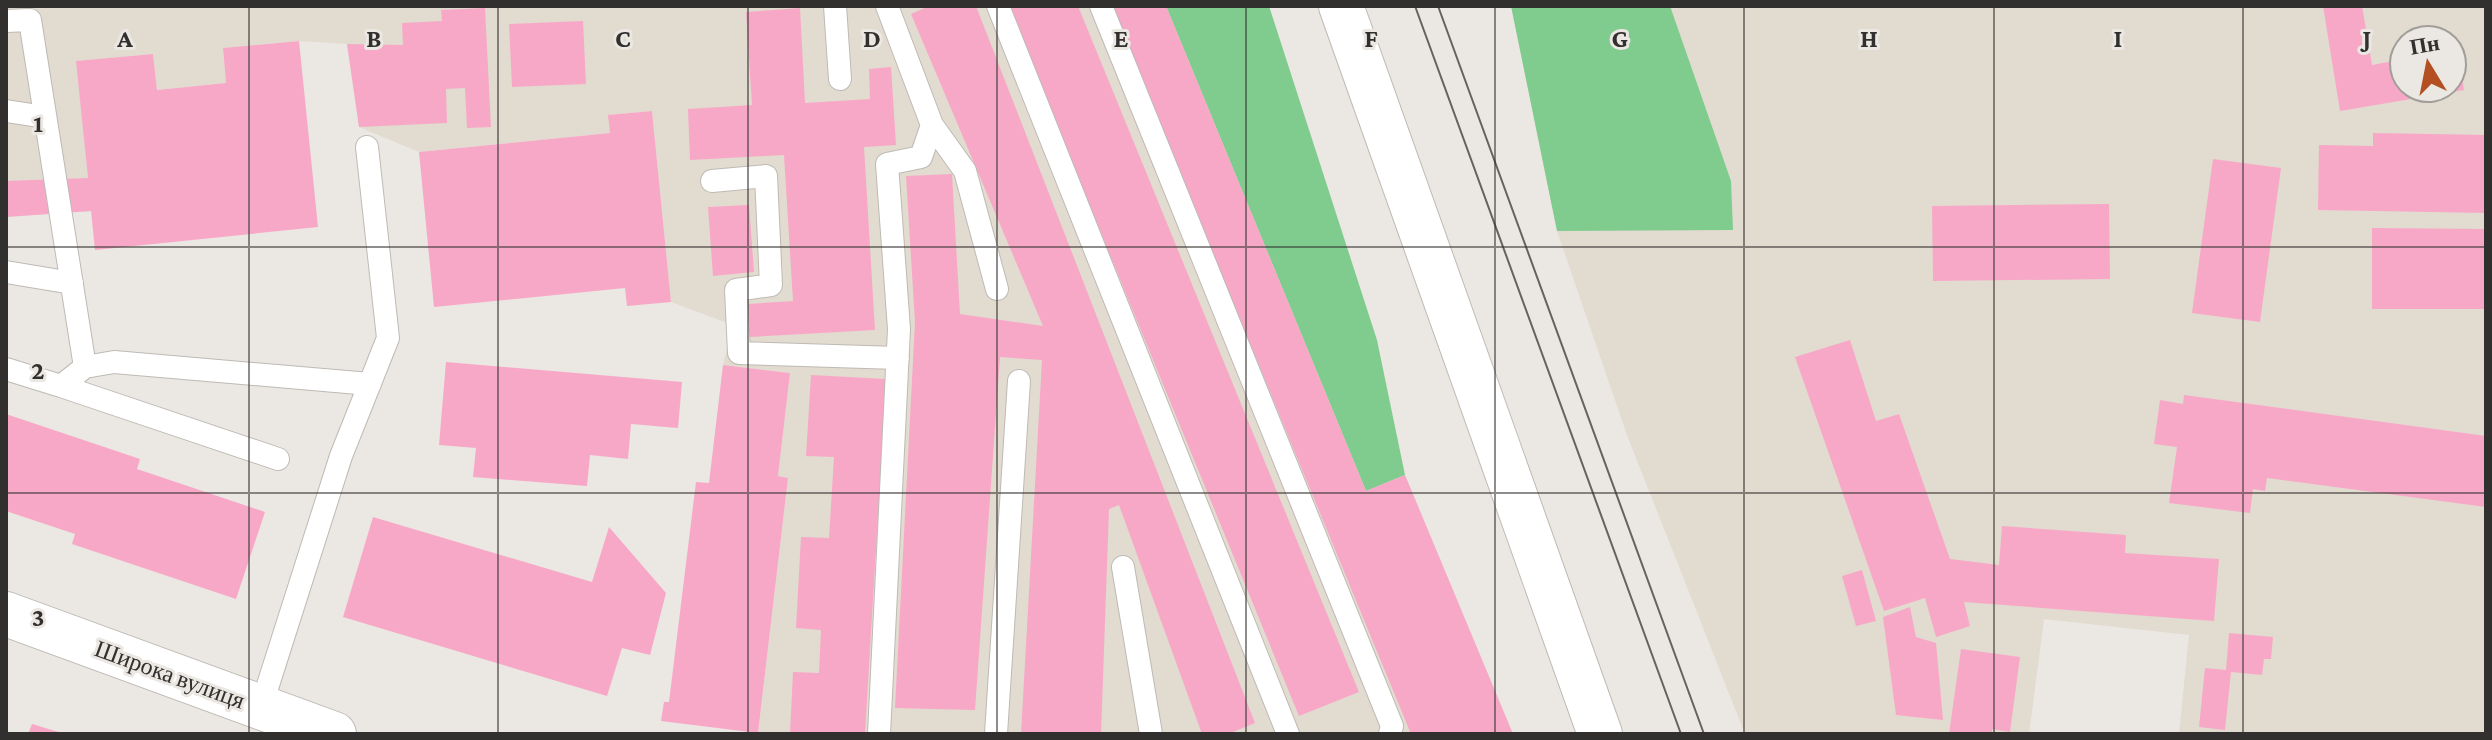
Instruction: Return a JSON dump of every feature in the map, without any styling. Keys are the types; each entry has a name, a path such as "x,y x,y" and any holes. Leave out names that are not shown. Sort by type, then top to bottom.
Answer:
{"street":[{"path":"1341,6 1600,734"},
{"name":"Широка вулиця","path":"6,614 334,734"}],"lane":[{"path":"835,6 840,79"},
{"path":"887,6 932,125 965,171 997,289"},
{"path":"998,6 1288,734"},
{"path":"1101,6 1392,726 1390,734"},
{"path":"6,21 30,20 85,367"},
{"path":"6,111 45,117"},
{"path":"879,734 899,329 887,164 921,157 932,125"},
{"path":"261,707 341,456 388,338 367,147"},
{"path":"712,181 766,176 771,285 736,290 739,353 898,358"},
{"path":"6,272 72,283"},
{"path":"61,386 85,367 114,362 370,384"},
{"path":"6,369 278,459"},
{"path":"996,734 1019,381"},
{"path":"1123,567 1151,734"}],"shaded area":[{"path":"6,6 1166,6 1366,491 1405,475 1513,734 758,734 788,478 778,476 790,373 723,365 733,325 671,302 652,111 609,115 610,133 419,152 359,127 347,44 299,41 223,48 226,83 157,90 153,54 77,61 91,211 6,217"},
{"path":"1511,6 2486,6 2486,734 2179,734 2189,635 2044,619 2029,734 1745,734 1627,435 1557,231"}],"green space":[{"path":"1166,6 1269,6 1377,340 1405,475 1366,491"},
{"path":"1511,6 1670,6 1731,181 1733,230 1557,231"}],"building":[{"path":"929,6 976,6 1255,723 1228,734 1202,734 1119,505 1109,509 1101,734 1021,734 1042,360 1000,357 975,710 895,708 915,322 906,176 952,174 960,314 1043,326 911,14"},
{"path":"1008,6 1078,6 1359,692 1299,716"},
{"path":"1111,6 1166,6 1366,491 1405,475 1513,734 1411,734"},
{"path":"2323,6 2362,6 2372,65 2388,62 2388,103 2340,111"},
{"path":"485,8 491,127 467,128 465,88 446,89 447,123 359,127 347,44 403,45 402,23 442,21 441,10"},
{"path":"800,8 805,103 870,99 869,69 891,67 896,145 864,147 875,330 750,337 748,304 793,301 784,155 690,160 688,109 752,105 746,12"},
{"path":"583,21 586,84 512,87 509,24"},
{"path":"299,41 318,227 95,250 91,211 6,217 6,181 88,178 76,61 153,54 157,90 226,83 223,48"},
{"path":"652,111 671,302 627,306 625,288 434,307 419,152 610,133 608,115"},
{"path":"2373,133 2486,135 2486,213 2318,210 2319,145 2373,146"},
{"path":"2213,159 2281,168 2260,322 2192,313"},
{"path":"2109,204 2110,279 1933,281 1932,206"},
{"path":"749,205 754,272 713,276 708,207"},
{"path":"2372,228 2486,229 2486,309 2372,309"},
{"path":"1850,340 1876,421 1899,414 1950,559 1999,565 2002,526 2126,535 2125,553 2219,559 2214,621 1964,602 1970,626 1936,637 1925,598 1884,611 1795,357"},
{"path":"446,362 682,382 678,428 631,424 628,459 590,455 587,486 473,477 476,448 439,445"},
{"path":"723,365 790,373 778,476 788,478 758,733 661,721 664,702 669,702 696,482 709,483"},
{"path":"811,375 886,379 865,734 790,734 793,672 819,673 821,630 796,628 801,537 829,538 834,457 806,456"},
{"path":"2184,395 2486,436 2486,507 2267,478 2265,491 2253,489 2250,513 2169,503 2177,447 2154,444 2160,400 2183,404"},
{"path":"6,414 140,459 137,469 265,512 236,599 72,544 75,534 6,511"},
{"path":"373,517 592,582 609,527 666,593 650,655 622,648 607,696 343,617"},
{"path":"1862,570 1876,621 1856,626 1842,576"},
{"path":"1910,607 1916,637 1936,643 1943,720 1896,715 1883,617"},
{"path":"2229,633 2273,637 2271,659 2264,659 2262,675 2231,672 2225,730 2199,727 2205,668 2226,670"},
{"path":"1961,649 2020,657 2010,732 1992,729 1992,734 1949,734"},
{"path":"32,724 62,733 62,734 28,734"}],"tram line":[{"path":"1415,6 1681,734"},
{"path":"1438,6 1704,734"}]}
